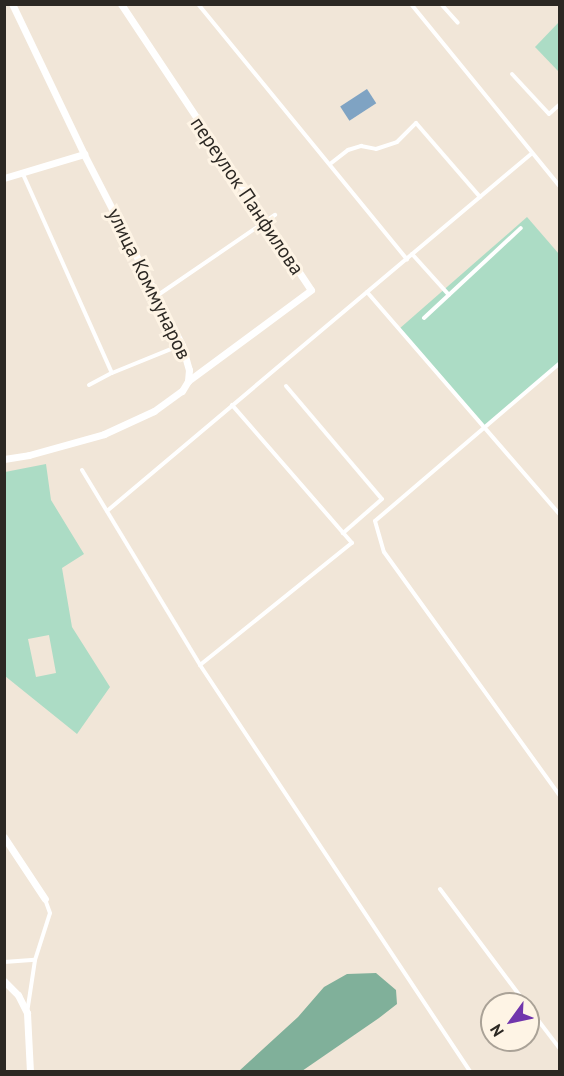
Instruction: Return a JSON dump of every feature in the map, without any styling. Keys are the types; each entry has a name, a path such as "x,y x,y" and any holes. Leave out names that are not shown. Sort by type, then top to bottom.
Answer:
{"street":[{"name":"улица Коммунаров","path":"4,459 29,455 104,434 168,403 178,396 188,381 188,360 182,345 84,154 12,4"},
{"name":"переулок Панфилова","path":"121,4 310,291 188,381"},
{"path":"4,178 84,154"},
{"path":"4,837 45,899"},
{"path":"4,981 18,995 27,1013 30,1071"}],"lane":[{"path":"198,4 407,259"},
{"path":"411,4 560,187"},
{"path":"441,4 458,23"},
{"path":"512,74 549,114 560,104"},
{"path":"330,164 348,150 361,146 385,148 397,142 416,123 480,197"},
{"path":"106,511 531,154"},
{"path":"22,172 112,373"},
{"path":"158,295 275,215"},
{"path":"424,318 521,228"},
{"path":"412,254 449,295"},
{"path":"367,292 560,515"},
{"path":"89,385 112,373 182,345"},
{"path":"560,363 375,521 384,552 560,795"},
{"path":"286,386 382,499 344,533"},
{"path":"200,665 352,543 232,405"},
{"path":"82,470 200,665 470,1071"},
{"path":"440,889 517,992"},
{"path":"27,1013 35,960 50,913 45,899"},
{"path":"4,962 35,960"},
{"path":"540,1022 560,1049"}],"green space":[{"path":"559,22 560,70 558,71 535,47"},
{"path":"527,217 559,254 559,363 484,427 399,329"},
{"path":"46,464 51,500 84,554 62,568 72,627 110,687 77,734 5,676 5,472","holes":["49,635 56,673 36,677 28,639"]},
{"path":"376,973 396,990 397,1004 379,1018 302,1071 239,1071 298,1017 324,987 347,974"}],"water":[{"path":"367,89 376,103 349,121 340,106"}]}
